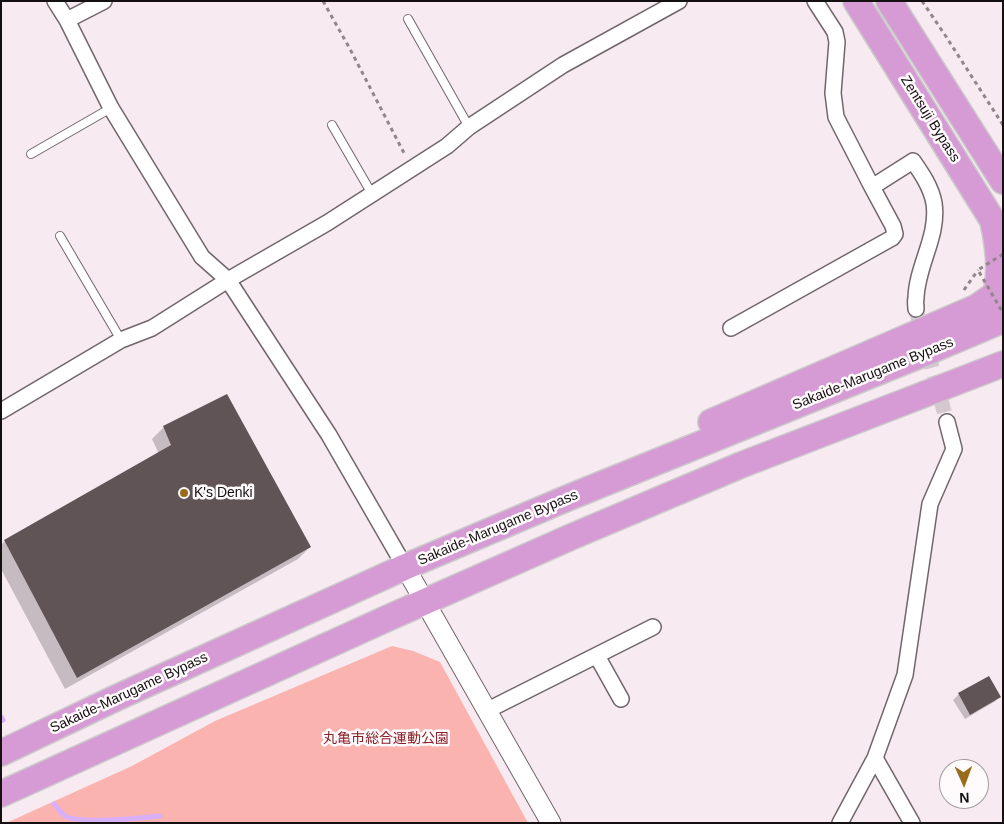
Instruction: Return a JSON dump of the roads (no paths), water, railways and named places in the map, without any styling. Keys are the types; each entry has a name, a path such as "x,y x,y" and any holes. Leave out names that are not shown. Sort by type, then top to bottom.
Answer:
{"highway":[{"name":"Zentsuji Bypass","path":"856,1 998,229 1001,277 1000,303"},
{"name":"Zentsuji Bypass","path":"889,1 1003,181"},
{"path":"918,356 981,315 992,304 1000,303"},
{"path":"570,497 694,429 977,307 1000,303"},
{"name":"Sakaide-Marugame Bypass","path":"1,753 116,698 405,567 570,497 1003,320"},
{"path":"1,794 425,601 741,465 1003,364"},
{"path":"1,745 116,698"},
{"path":"1,806 49,784 152,724"}],"street":[{"path":"55,1 67,20 111,108 202,257 228,280 329,435 552,823"},
{"path":"67,20 104,1"},
{"path":"1,412 121,340 152,328 228,280 327,223 447,146 469,127 563,65 679,1"},
{"path":"731,328 892,238 895,234 893,226 836,118 833,92 837,42 835,32 815,1"},
{"path":"872,187 913,161 927,182 934,203 934,228 919,278 916,309"},
{"path":"840,823 875,758 904,675 930,504 954,449 947,422"},
{"path":"486,711 654,627"},
{"path":"597,656 621,699"},
{"path":"875,758 912,823"}],"lane":[{"path":"408,19 469,127"},
{"path":"31,154 111,108"},
{"path":"332,125 372,194"},
{"path":"60,236 121,340"}],"waterway":[{"path":"54,804 65,816 76,819 112,820 160,816"}],"tunnel":[{"path":"916,309 947,422"}],"place":[{"name":"K's Denki","path":"184,493"}],"park label":[{"name":"丸亀市総合運動公園","path":"386,739"}]}
